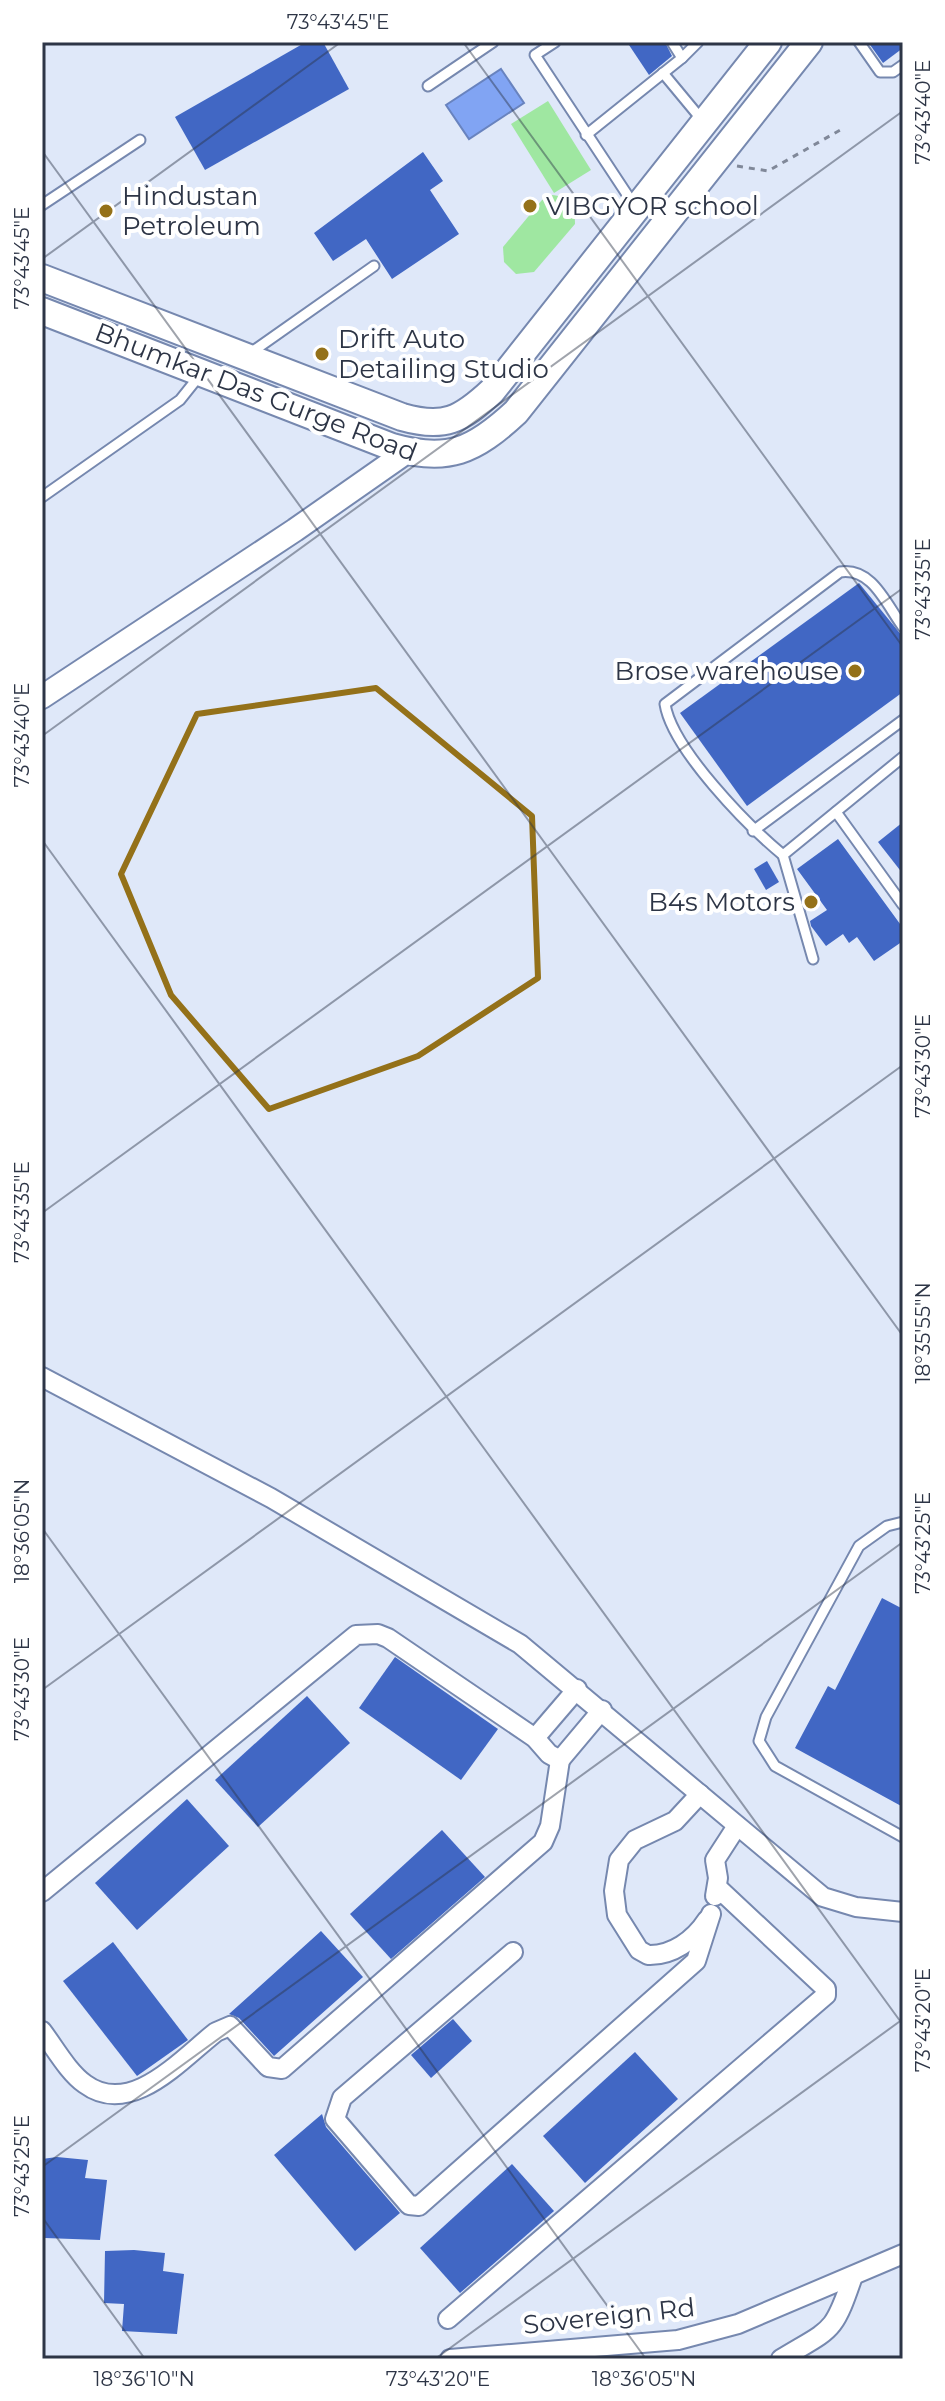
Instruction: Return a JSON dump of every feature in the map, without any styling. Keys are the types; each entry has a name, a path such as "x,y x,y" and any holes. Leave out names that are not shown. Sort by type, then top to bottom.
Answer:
{"main road":[{"name":"Bhumkar Das Gurge Road","path":"42,278 428,424 448,421 469,412 492,391 768,42"},
{"name":"Bhumkar Das Gurge Road","path":"42,311 408,451 426,457 457,452 487,439 516,412 809,42"},
{"path":"408,451 428,424"}],"street":[{"path":"42,697 295,530 408,451"},
{"path":"42,1377 271,1498 520,1644 823,1897 856,1907 903,1912"},
{"path":"42,1892 356,1635 378,1634 388,1638 535,1738 540,1746 560,1760"},
{"path":"535,1738 577,1689"},
{"path":"42,2031 83,2083 105,2096 138,2090 216,2032 230,2026 268,2067 282,2069 543,1842 550,1826 560,1760 602,1710"},
{"path":"700,1794 675,1821 635,1840 619,1860 616,1871 617,1915 639,1950 661,1955 691,1938 711,1914"},
{"path":"513,1952 342,2098 337,2108 335,2119 409,2205 419,2206 696,1961 717,1887 715,1860 737,1826"},
{"path":"448,2319 826,1995 826,1989 717,1887"},
{"name":"Sovereign Rd","path":"450,2359 678,2340 738,2324 903,2254"},
{"path":"781,2359 821,2337 838,2321 853,2276"}],"lane":[{"path":"428,86 493,42"},
{"path":"555,42 535,55 636,207"},
{"path":"672,42 682,58"},
{"path":"586,135 698,42"},
{"path":"859,42 880,72 893,72 903,65"},
{"path":"663,73 704,123"},
{"path":"42,205 140,140"},
{"path":"246,357 374,266"},
{"path":"42,497 180,400 202,373"},
{"path":"813,959 783,855 753,831 695,761 667,720 665,704 840,572 853,570 867,576 903,627"},
{"path":"753,831 903,720"},
{"path":"783,855 903,757"},
{"path":"836,812 903,905"},
{"path":"903,1522 887,1526 859,1546 766,1717 759,1741 775,1766 903,1837"}],"path":[{"path":"713,162 768,171 842,129"}],"highlighted area":[{"path":"376,688 532,816 538,978 418,1056 269,1109 171,995 121,874 197,714"}],"green space":[{"path":"548,101 591,170 554,193 511,124"},
{"path":"551,195 562,197 570,203 575,224 534,272 516,274 504,262 503,247 542,200"}],"water":[{"path":"501,69 524,103 469,139 446,105"}],"building":[{"path":"306,42 323,42 349,89 205,170 175,117"},
{"path":"627,42 665,42 672,56 649,75"},
{"path":"868,42 903,42 903,48 883,63"},
{"path":"423,152 443,181 430,190 459,234 392,279 366,239 333,261 314,233"},
{"path":"859,583 903,637 903,692 747,806 680,713"},
{"path":"903,822 903,874 878,842"},
{"path":"838,839 903,928 903,941 874,961 857,937 849,943 843,934 826,946 811,926 810,921 827,910 797,869"},
{"path":"767,861 779,882 766,890 754,869"},
{"path":"882,1598 903,1609 903,1807 795,1748 828,1686 835,1690"},
{"path":"395,1657 498,1729 461,1780 359,1708"},
{"path":"307,1696 350,1743 258,1827 215,1780"},
{"path":"187,1799 229,1846 137,1930 95,1883"},
{"path":"442,1830 485,1877 391,1959 350,1914"},
{"path":"321,1931 363,1977 274,2056 239,2018 229,2014"},
{"path":"113,1942 188,2040 137,2076 63,1981"},
{"path":"453,2019 472,2041 431,2078 411,2055"},
{"path":"635,2052 678,2099 585,2183 543,2136"},
{"path":"322,2114 326,2127 400,2213 355,2251 274,2155"},
{"path":"42,2159 88,2160 85,2178 107,2180 100,2240 45,2238"},
{"path":"512,2164 554,2211 460,2293 420,2248"},
{"path":"105,2251 165,2253 163,2271 184,2274 177,2334 122,2331 124,2304 104,2303"}],"place":[{"name":"VIBGYOR school","path":"530,206"},
{"name":"Hindustan Petroleum","path":"106,211"},
{"name":"Drift Auto Detailing Studio","path":"322,354"},
{"name":"Brose warehouse","path":"855,671"},
{"name":"B4s Motors","path":"811,902"}]}
